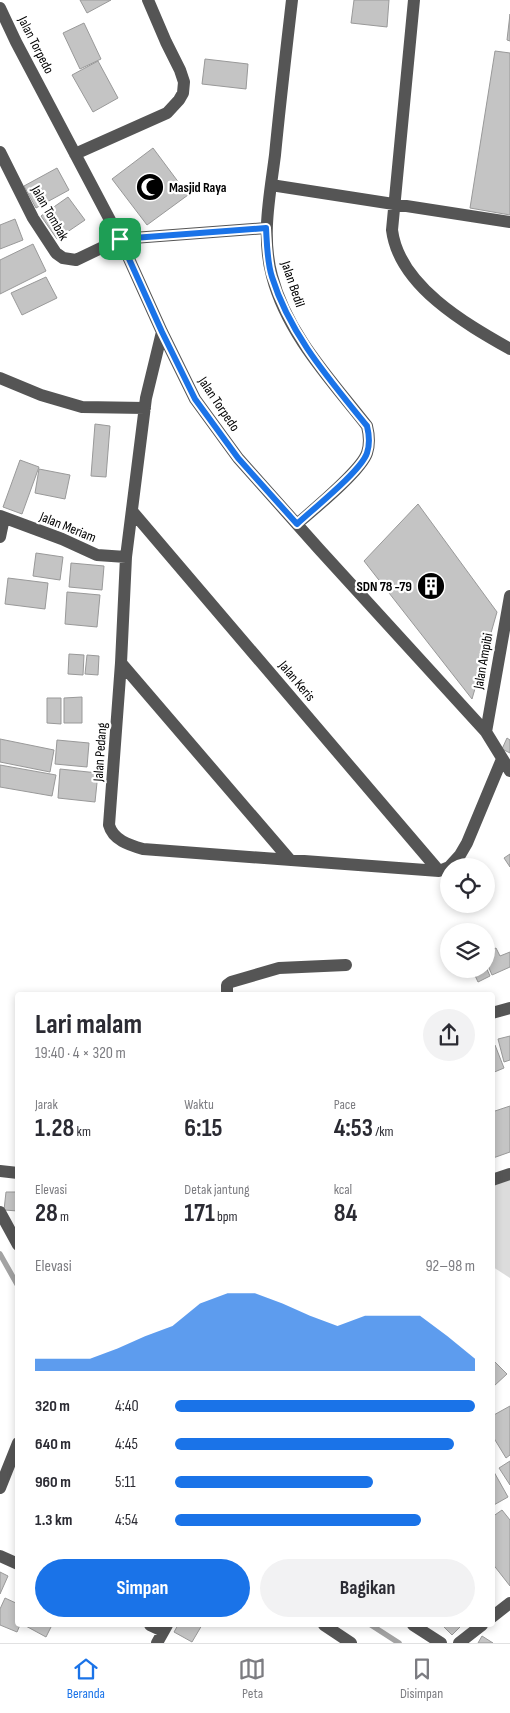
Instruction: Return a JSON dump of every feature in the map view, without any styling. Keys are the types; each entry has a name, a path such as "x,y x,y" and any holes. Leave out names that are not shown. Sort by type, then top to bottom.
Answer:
{"street":[{"path":"75,154 167,113 183,93 184,82 180,70 148,0"},
{"name":"Jalan Bedil","path":"292,0 266,228 272,276 280,300 294,328 309,352 367,426 369,434 368,452 357,469 297,524"},
{"path":"414,0 392,230 394,244 416,279 434,299 459,318 510,349"},
{"name":"Jalan Torpedo","path":"0,8 120,239 195,399 238,458 486,732 510,771"},
{"name":"Jalan Tombak","path":"0,152 33,218 63,258 76,260 120,239"},
{"path":"271,185 510,222"},
{"path":"120,239 266,228"},
{"name":"Jalan Pedang","path":"162,332 145,408 126,557 121,664 109,825 111,832 125,842 143,849 290,860 440,868"},
{"path":"0,378 40,395 82,407 145,408"},
{"name":"Jalan Keris","path":"132,511 440,861"},
{"path":"0,537 2,517"},
{"name":"Jalan Meriam","path":"2,517 62,539 97,555 126,557"},
{"name":"Jalan Ampibi","path":"486,732 510,596"},
{"path":"121,664 290,860"},
{"path":"457,858 467,843 502,759"},
{"path":"227,992 227,985 232,982 279,968 346,965"},
{"path":"495,1012 510,1008"},
{"path":"0,1171 15,1173"},
{"path":"495,1179 510,1174"},
{"path":"0,1212 15,1240"},
{"path":"0,1488 15,1450"},
{"path":"0,1556 15,1563"},
{"path":"495,1615 510,1603"},
{"path":"327,1627 351,1643"},
{"path":"416,1627 441,1643"},
{"path":"459,1643 479,1627"},
{"path":"157,1643 165,1628"}],"shaded area":[{"path":"510,1180 510,1278 495,1268 495,1185"}],"building":[{"path":"80,0 111,0 87,13"},
{"path":"354,0 389,0 387,27 351,23"},
{"path":"510,14 510,41 507,40"},
{"path":"84,23 101,59 80,69 63,33"},
{"path":"495,51 510,53 510,215 470,208"},
{"path":"205,59 248,64 246,89 202,84"},
{"path":"98,61 118,98 93,112 72,75"},
{"name":"Masjid Raya","path":"153,148 188,195 147,225 112,179"},
{"path":"57,168 69,190 36,208 24,186"},
{"path":"68,197 85,220 57,239 41,216"},
{"path":"15,219 23,240 0,249 0,225"},
{"path":"33,244 46,271 0,294 0,260"},
{"path":"46,277 57,298 22,315 11,293"},
{"path":"95,424 110,426 106,477 91,476"},
{"path":"20,460 39,467 22,514 3,507"},
{"path":"39,469 70,475 65,499 35,493"},
{"name":"SDN 78 -79","path":"418,504 497,612 472,699 364,561"},
{"path":"36,553 63,557 60,580 33,576"},
{"path":"71,563 104,566 102,590 69,587"},
{"path":"8,578 48,583 45,609 5,604"},
{"path":"67,592 100,595 97,627 65,624"},
{"path":"69,654 84,655 83,675 68,674"},
{"path":"87,655 99,656 98,675 85,674"},
{"path":"82,697 82,723 64,723 64,698"},
{"path":"47,698 61,698 61,724 47,723"},
{"path":"507,738 510,740 510,753 502,749"},
{"path":"0,739 54,750 50,772 0,762"},
{"path":"57,740 89,743 87,767 55,764"},
{"path":"0,765 56,775 52,796 0,787"},
{"path":"60,769 98,773 95,802 58,798"},
{"path":"510,854 510,867 504,858"},
{"path":"495,948 500,956 510,952 510,967 495,974"},
{"path":"476,978 486,978 478,982"},
{"path":"510,1036 510,1060 504,1062 498,1039"},
{"path":"495,1045 504,1068 495,1072"},
{"path":"510,1106 510,1152 495,1157 495,1111"},
{"path":"6,1192 15,1192 15,1211 4,1210"},
{"path":"495,1362 507,1374 495,1385"},
{"path":"510,1406 510,1455 506,1458 495,1440 495,1414"},
{"path":"510,1461 510,1485 499,1468"},
{"path":"495,1474 508,1497 495,1504"},
{"path":"502,1510 510,1520 510,1586 495,1567 495,1515"},
{"path":"0,1572 8,1576 0,1594"},
{"path":"5,1598 15,1603 15,1627 19,1627 17,1632 0,1625 0,1609"},
{"path":"28,1627 51,1627 46,1637"},
{"path":"177,1627 201,1627 192,1642 174,1632"},
{"path":"444,1627 460,1627 452,1635"},
{"path":"482,1636 493,1643 478,1643"}],"waterway":[{"path":"0,1254 15,1281"},
{"path":"374,1627 399,1643"}],"place":[{"name":"Masjid Raya","path":"150,187"},
{"name":"SDN 78 -79","path":"431,586"}],"route":[{"path":"266,228 272,276 280,300 294,328 309,352 367,426 369,434 368,452 357,469 297,524 238,458 195,399 120,239 266,228"}]}
